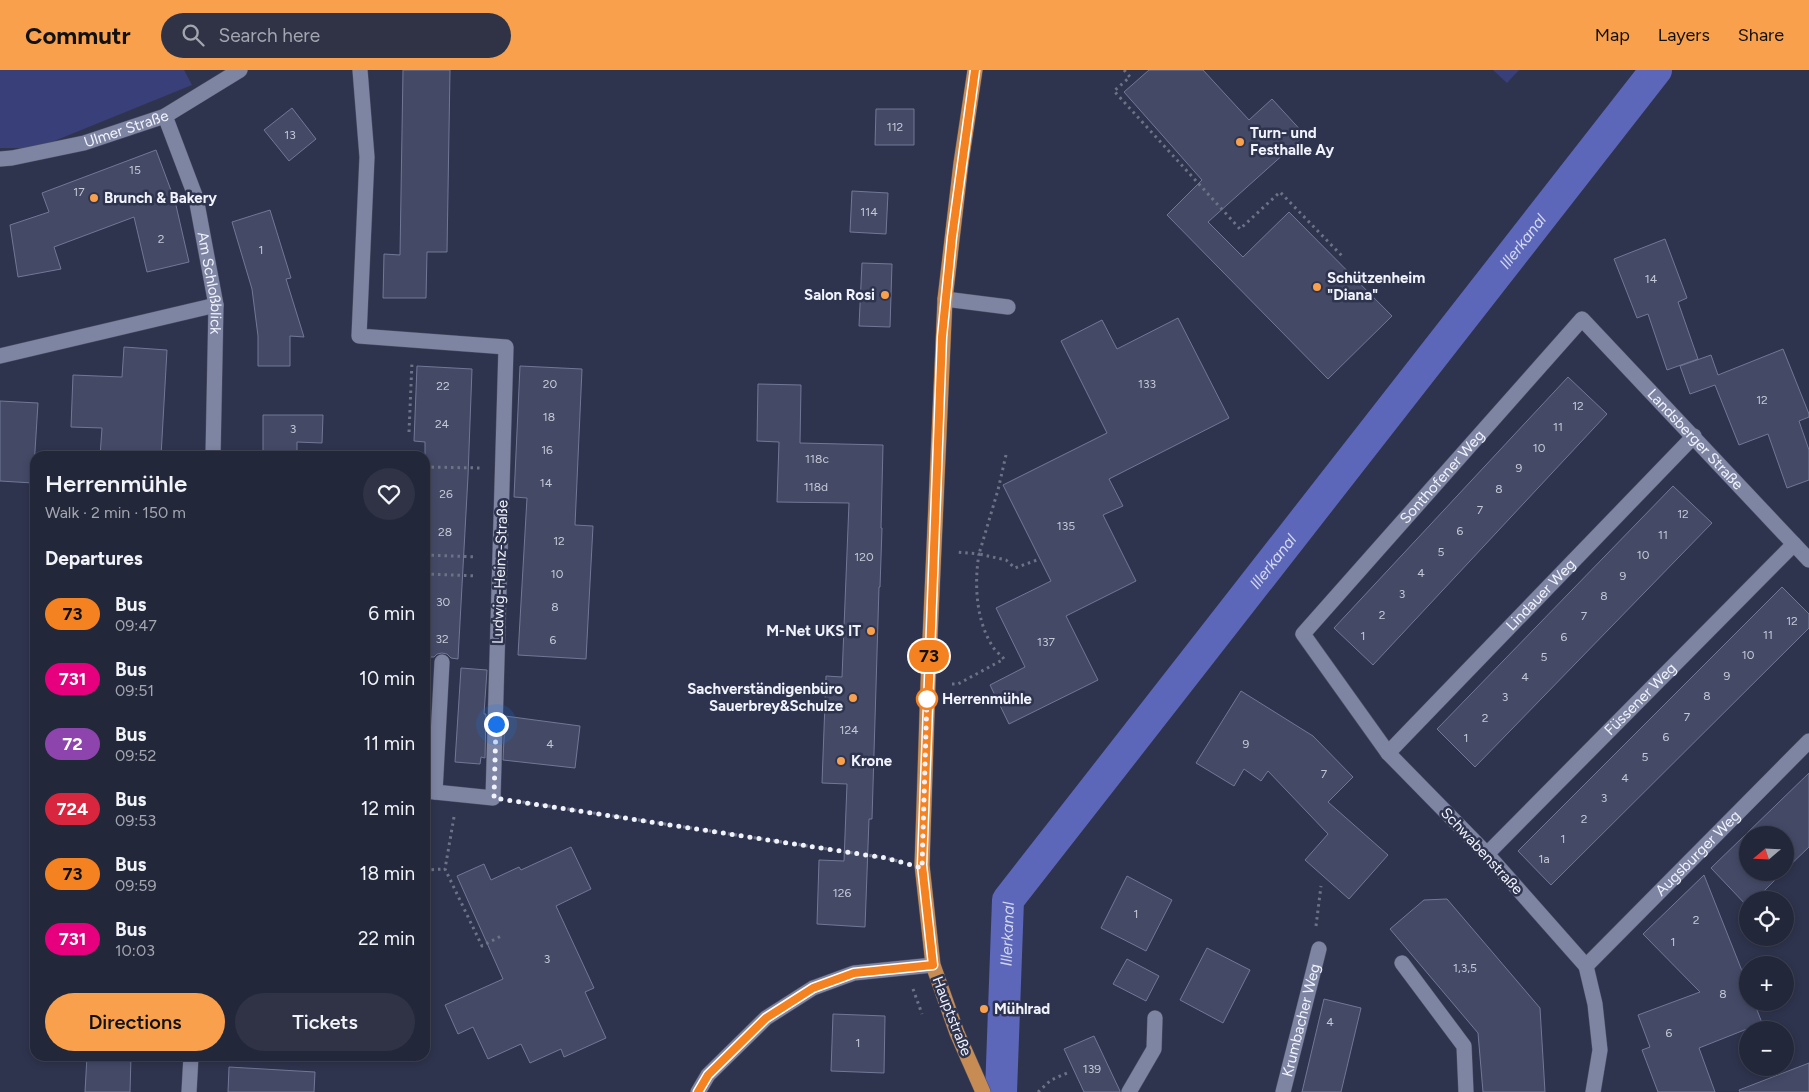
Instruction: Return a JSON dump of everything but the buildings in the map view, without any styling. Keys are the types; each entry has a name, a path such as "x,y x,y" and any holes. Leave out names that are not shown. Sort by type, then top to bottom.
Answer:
{"main road":[{"name":"Hauptstraße","path":"975,70 962,157 945,299 933,550 922,865 933,965 957,1033 983,1092"}],"street":[{"name":"Ulmer Straße","path":"0,159 84,144 165,116 240,70"},
{"path":"360,70 367,158 359,336 413,340"},
{"name":"Am Schloßblick","path":"165,116 196,198 216,305 213,451"},
{"path":"945,299 1008,307"},
{"path":"0,356 216,305"},
{"name":"Landsberger Straße","path":"1582,319 1809,560"},
{"name":"Sonthofener Weg","path":"1303,634 1582,319"},
{"name":"Ludwig-Heinz-Straße","path":"413,340 506,347 494,798"},
{"name":"Lindauer Weg","path":"1388,753 1694,436"},
{"name":"Füssener Weg","path":"1487,854 1794,544"},
{"name":"Schwabenstraße","path":"1303,634 1388,753 1487,854 1586,966 1595,1004 1600,1050 1593,1092"},
{"path":"442,662 430,792 494,798"},
{"name":"Augsburger Weg","path":"1586,966 1809,741"},
{"name":"Krumbacher Weg","path":"1283,1092 1319,949"},
{"path":"1402,963 1464,1046 1466,1092"},
{"path":"698,1092 708,1075 766,1018 813,988 854,973 933,965"},
{"path":"1129,1092 1154,1049 1155,1018"},
{"path":"189,1092 191,1061"}],"path":[{"path":"1124,70 1130,77 1114,91 1240,229 1280,192 1344,258"},
{"path":"409,432 413,340"},
{"path":"928,683 958,684 1004,659 993,648 984,626 977,599 976,576 979,554 1006,455"},
{"path":"430,467 503,469"},
{"path":"933,550 979,554 1006,560 1015,568 1037,560"},
{"path":"430,555 500,558"},
{"path":"430,574 500,578"},
{"path":"458,794 446,869 482,946 503,936"},
{"path":"494,798 886,858 922,868 922,865"},
{"path":"430,870 446,869"},
{"path":"1319,949 1316,927 1321,886"},
{"path":"1038,1092 1051,1080 1067,1073"}],"shaded area":[{"path":"0,70 184,70 192,85 37,148 0,148"},
{"path":"1493,70 1519,70 1507,83"}],"waterway":[{"name":"Illerkanal","path":"1001,1092 1008,900 1656,70"}],"bus line":[{"name":"73","path":"698,1092 708,1075 766,1018 813,988 854,973 933,965 922,865 942,337 962,153 975,70"}],"place":[{"name":"Turn- und Festhalle Ay","path":"1240,142"},
{"name":"Brunch & Bakery","path":"94,198"},
{"name":"Schützenheim \"Diana\"","path":"1317,287"},
{"name":"Salon Rosi","path":"885,295"},
{"name":"M-Net UKS IT","path":"871,631"},
{"name":"Sachverständigenbüro Sauerbrey&Schulze","path":"853,698"},
{"name":"Herrenmühle","path":"927,699"},
{"name":"Krone","path":"841,761"},
{"name":"Mühlrad","path":"984,1009"}],"route":[{"path":"496,724 494,798 886,858 922,868 927,697 927,699"}]}
